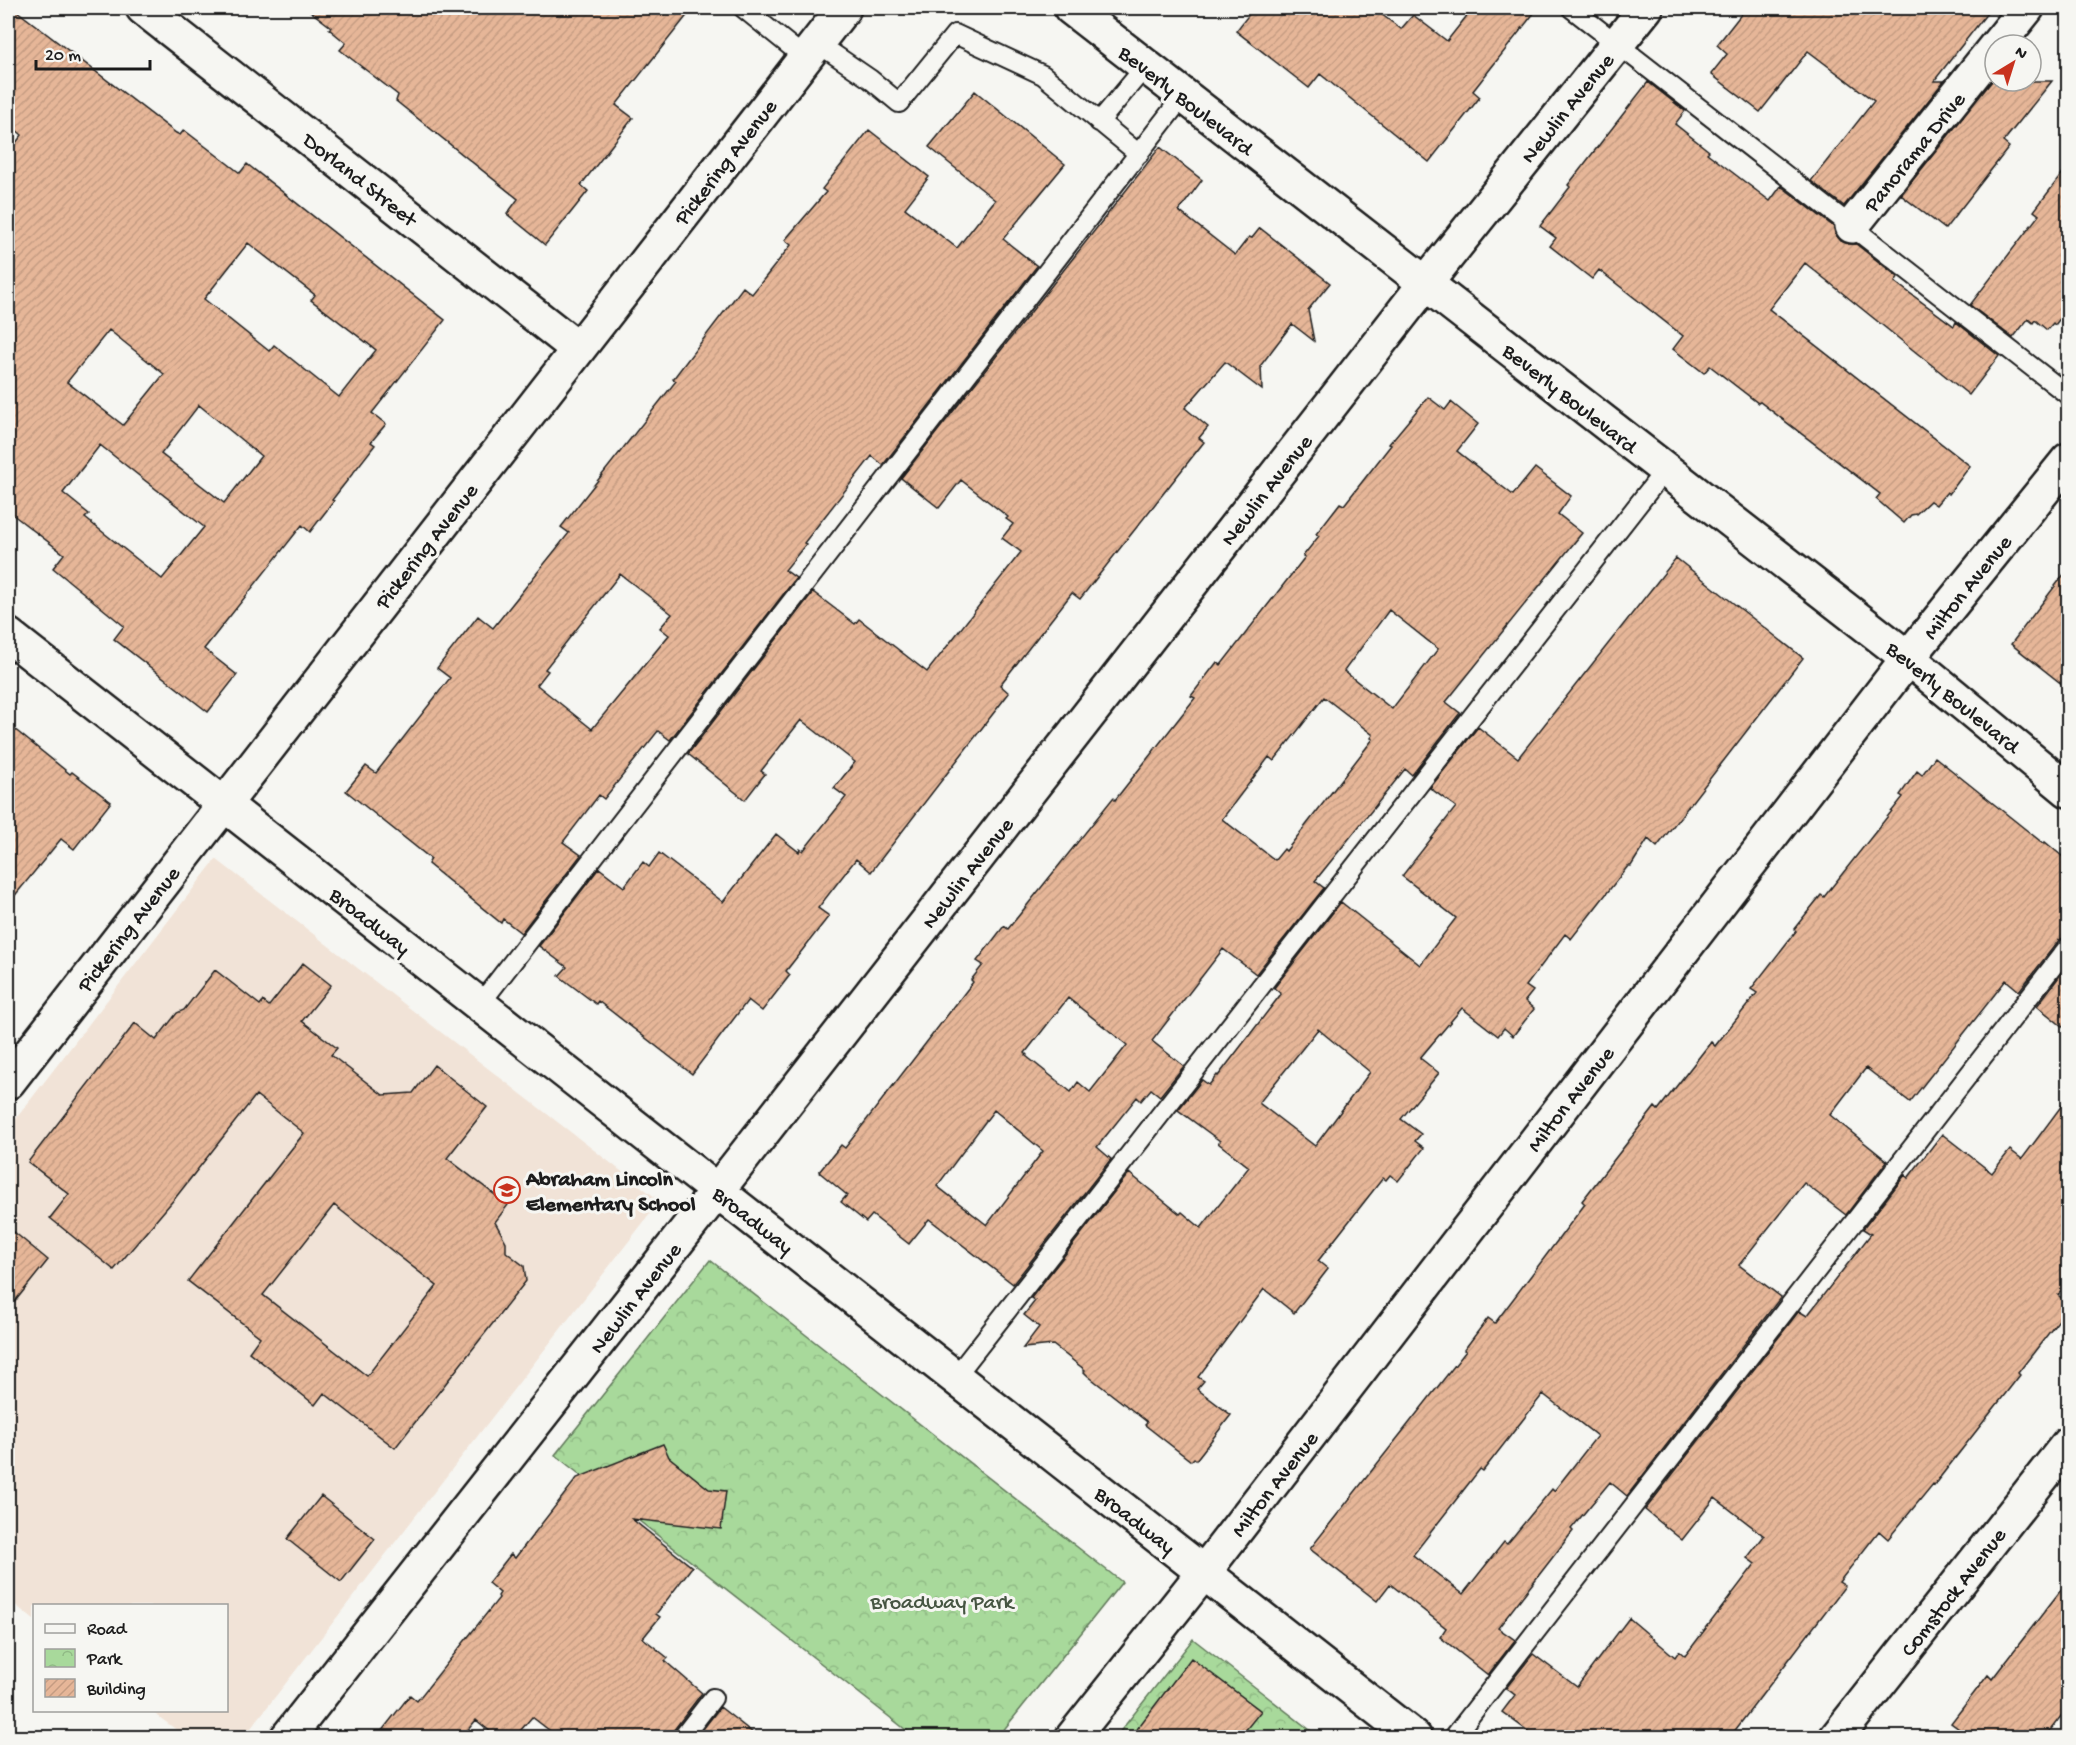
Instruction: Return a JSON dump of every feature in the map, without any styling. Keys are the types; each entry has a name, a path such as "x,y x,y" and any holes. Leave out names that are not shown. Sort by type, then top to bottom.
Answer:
{"street":[{"name":"Dorland Street","path":"143,8 578,349"},
{"name":"Pickering Avenue","path":"8,1082 844,8"},
{"name":"Beverly Boulevard","path":"1071,8 1908,658 2068,790"},
{"name":"Newlin Avenue","path":"287,1737 717,1191 1425,284 1646,8"},
{"name":"Panorama Drive","path":"2007,33 2027,8"},
{"name":"Panorama Drive","path":"1852,226 1983,62"},
{"name":"Milton Avenue","path":"1072,1737 1204,1572 1908,658 2068,460"},
{"name":"Broadway","path":"8,635 1415,1737"},
{"name":"Comstock Avenue","path":"1836,1737 2068,1444"}],"lane":[{"path":"743,8 810,50 870,80 899,103 955,34 1043,75 1139,154"},
{"path":"1571,8 2068,395"},
{"path":"1099,122 1145,67"},
{"path":"480,1004 1183,96"},
{"path":"955,1377 1665,470"},
{"path":"1453,1737 2068,947"},
{"path":"681,1737 712,1698"}],"shaded area":[{"path":"216,859 660,1201 244,1737 186,1737 152,1712 228,1712 228,1604 33,1604 33,1619 8,1599 8,1129"}],"green space":[{"name":"Broadway Park","path":"710,1260 1122,1582 998,1737 915,1737 555,1455"},
{"path":"1193,1639 1319,1737 1115,1738"}],"building":[{"path":"8,8 13,8 176,133 180,135 184,130 240,173 247,164 445,320 372,413 386,424 371,442 375,445 332,500 334,501 310,532 302,525 204,649 237,675 208,712 114,639 124,626 53,568 64,554 8,511 8,153 22,135 8,123","holes":["248,243 315,295 311,300 376,350 339,397 274,345 269,351 204,299","109,330 164,374 123,425 67,382","199,405 261,456 224,503 161,454","100,445 204,527 162,579 85,518 89,514 63,493"]},
{"path":"306,8 693,8 616,105 633,118 581,185 588,191 545,245 507,214 518,199 396,101 398,95 340,50 346,43 329,29 331,27"},
{"path":"1254,8 1373,8 1401,29 1413,15 1447,41 1473,8 1538,8 1473,91 1480,97 1429,162 1320,74 1309,88 1236,31"},
{"path":"1746,8 1991,8 1934,81 1944,81 1844,206 1811,181 1874,101 1808,51 1760,112 1711,74 1727,54 1717,45"},
{"path":"2043,81 2052,81 2043,92"},
{"path":"1648,82 1685,111 1675,124 1709,151 1707,153 1770,201 1781,186 1834,227 1841,241 1856,244 1898,277 1895,282 1954,326 1956,322 1999,356 1969,395 1805,263 1769,309 1970,466 1949,494 1947,492 1936,505 1930,501 1904,523 1876,499 1880,494 1760,402 1758,403 1710,366 1704,373 1673,349 1683,336 1599,270 1592,279 1550,246 1556,238 1540,226 1570,187 1568,185"},
{"path":"975,91 1065,164 1003,239 1037,266 883,465 872,456 804,543 806,544 785,570 796,578 670,740 658,731 604,799 599,795 563,842 581,855 521,933 503,919 501,923 428,864 431,859 346,791 366,766 376,773 450,678 437,668 478,616 493,628 569,533 561,527 676,381 673,379 743,287 752,294 791,245 785,240 826,192 822,189 869,130 929,177 905,208 957,248 995,200 929,147","holes":["620,574 672,614 660,628 669,635 592,729 537,685 548,671 545,669"]},
{"path":"1983,92 2042,93 2003,142 2009,147 1945,229 1901,195"},
{"path":"1160,147 1202,180 1179,211 1235,255 1249,237 1252,238 1260,228 1330,283 1308,310 1314,341 1292,324 1261,365 1262,390 1225,362 1185,408 1208,427 1199,438 1204,442 1080,599 1072,593 1000,685 1009,693 871,872 856,859 818,908 829,916 786,971 790,975 762,1011 748,1000 692,1074 598,1001 596,1004 559,976 567,967 539,946 599,868 624,887 643,862 649,867 659,853 723,902 776,834 799,852 800,849 803,851 846,797 834,788 855,762 801,720 761,771 765,774 745,800 688,754 813,592 855,624 859,619 927,672 1021,552 1002,538 1013,524 1006,519 1008,517 961,480 939,508 901,478"},
{"path":"2068,166 2068,308 2055,325 2053,323 2047,330 2035,320 2033,323 2028,319 2013,338 1970,305 2039,215 2034,211"},
{"path":"1428,397 1445,410 1451,402 1478,424 1457,451 1513,495 1535,468 1571,496 1558,514 1582,533 1446,702 1460,713 1412,775 1405,769 1315,881 1324,888 1256,974 1223,949 1152,1041 1184,1066 1160,1096 1151,1089 1141,1101 1137,1097 1097,1147 1111,1159 1013,1284 929,1219 909,1244 872,1215 866,1222 841,1202 847,1195 819,1172 841,1145 845,1148 973,982 971,980 983,965 977,961 1004,926 1008,929 1113,798 1115,800 1195,698 1191,696 1217,662 1221,665 1305,557 1303,556 1319,536 1316,534 1340,503 1344,505 1391,445 1389,444","holes":["1389,610 1438,649 1392,709 1344,671","1324,697 1373,735 1371,738 1373,739 1286,851 1284,849 1275,860 1222,819 1269,757 1274,761","1068,998 1127,1045 1090,1092 1078,1082 1071,1092 1025,1053","994,1110 1043,1151 987,1225 937,1186"]},
{"path":"1676,558 1803,658 1657,847 1648,839 1631,866 1628,866 1571,939 1565,934 1526,986 1533,991 1525,1001 1534,1009 1513,1036 1504,1028 1498,1036 1462,1008 1420,1058 1439,1073 1401,1119 1421,1134 1415,1141 1424,1148 1398,1181 1390,1175 1386,1180 1383,1178 1318,1261 1328,1269 1294,1313 1264,1289 1198,1377 1204,1381 1197,1389 1231,1415 1196,1460 1194,1458 1191,1461 1145,1425 1146,1421 1088,1376 1085,1370 1053,1345 1023,1348 1039,1327 1024,1315 1035,1301 1031,1298 1129,1173 1201,1228 1249,1167 1218,1143 1220,1141 1178,1110 1202,1080 1209,1085 1218,1076 1281,994 1274,988 1341,902 1420,965 1456,918 1402,876 1456,807 1430,788 1478,727 1518,758","holes":["1318,1029 1370,1072 1315,1146 1259,1103"]},
{"path":"2068,569 2068,689 2011,644"},
{"path":"8,724 70,774 72,772 111,802 74,849 61,839 8,904"},
{"path":"1935,757 2068,861 2068,936 2059,940 2019,991 2006,980 1910,1102 1866,1068 1830,1115 1887,1161 1846,1215 1804,1183 1739,1265 1781,1297 1627,1496 1610,1482 1571,1529 1573,1531 1498,1628 1515,1640 1488,1675 1440,1637 1446,1628 1390,1584 1377,1601 1310,1549 1466,1351 1464,1350 1488,1318 1495,1323 1585,1204 1582,1201 1655,1107 1658,1110 1711,1042 1715,1046 1757,993 1751,989 1796,931 1794,929 1821,895 1824,897 1903,797 1900,795 1917,771 1922,775","holes":["1543,1394 1597,1436 1554,1491 1552,1489 1507,1544 1504,1542 1463,1594 1413,1555 1480,1469 1483,1471"]},
{"path":"303,963 331,985 302,1021 337,1048 331,1055 383,1095 413,1093 434,1065 487,1107 447,1158 508,1205 495,1222 506,1242 506,1252 524,1266 526,1281 395,1448 324,1393 315,1405 249,1352 260,1337 188,1281 304,1133 256,1095 176,1197 114,1270 50,1218 69,1194 28,1162 135,1023 156,1040 177,1013 184,1010 215,970 260,1005 263,1001 269,1006","holes":["334,1205 437,1286 367,1376 263,1295"]},
{"path":"2068,965 2068,1031 2037,1006"},
{"path":"2068,1097 2068,1282 2058,1295 2068,1303 2068,1308 2018,1373 2020,1375 1934,1485 1888,1539 1879,1531 1839,1582 1845,1586 1730,1737 1536,1737 1502,1712 1515,1695 1506,1688 1533,1654 1577,1687 1629,1618 1675,1657 1679,1651 1685,1656 1755,1564 1747,1558 1764,1536 1715,1498 1682,1540 1645,1510 1799,1311 1807,1316 1871,1234 1863,1229 1905,1175 1908,1178 1942,1134 1992,1173 2010,1150 2022,1159"},
{"path":"8,1227 48,1260 8,1310"},
{"path":"663,1444 669,1457 709,1489 726,1491 721,1529 632,1519 692,1567 656,1614 660,1617 643,1638 668,1658 665,1661 702,1693 673,1731 671,1737 558,1737 532,1717 515,1737 497,1737 476,1720 462,1737 377,1737 410,1695 417,1701 499,1598 500,1593 488,1583 511,1554 515,1558 577,1478"},
{"path":"321,1496 375,1539 341,1582 287,1539"},
{"path":"2068,1581 2068,1707 2045,1737 1970,1737 1951,1723 1988,1675 1992,1679"},
{"path":"1191,1658 1261,1711 1240,1737 1131,1737"},
{"path":"720,1707 758,1737 697,1737"}],"place":[{"name":"Abraham Lincoln Elementary School","path":"507,1190"}]}
